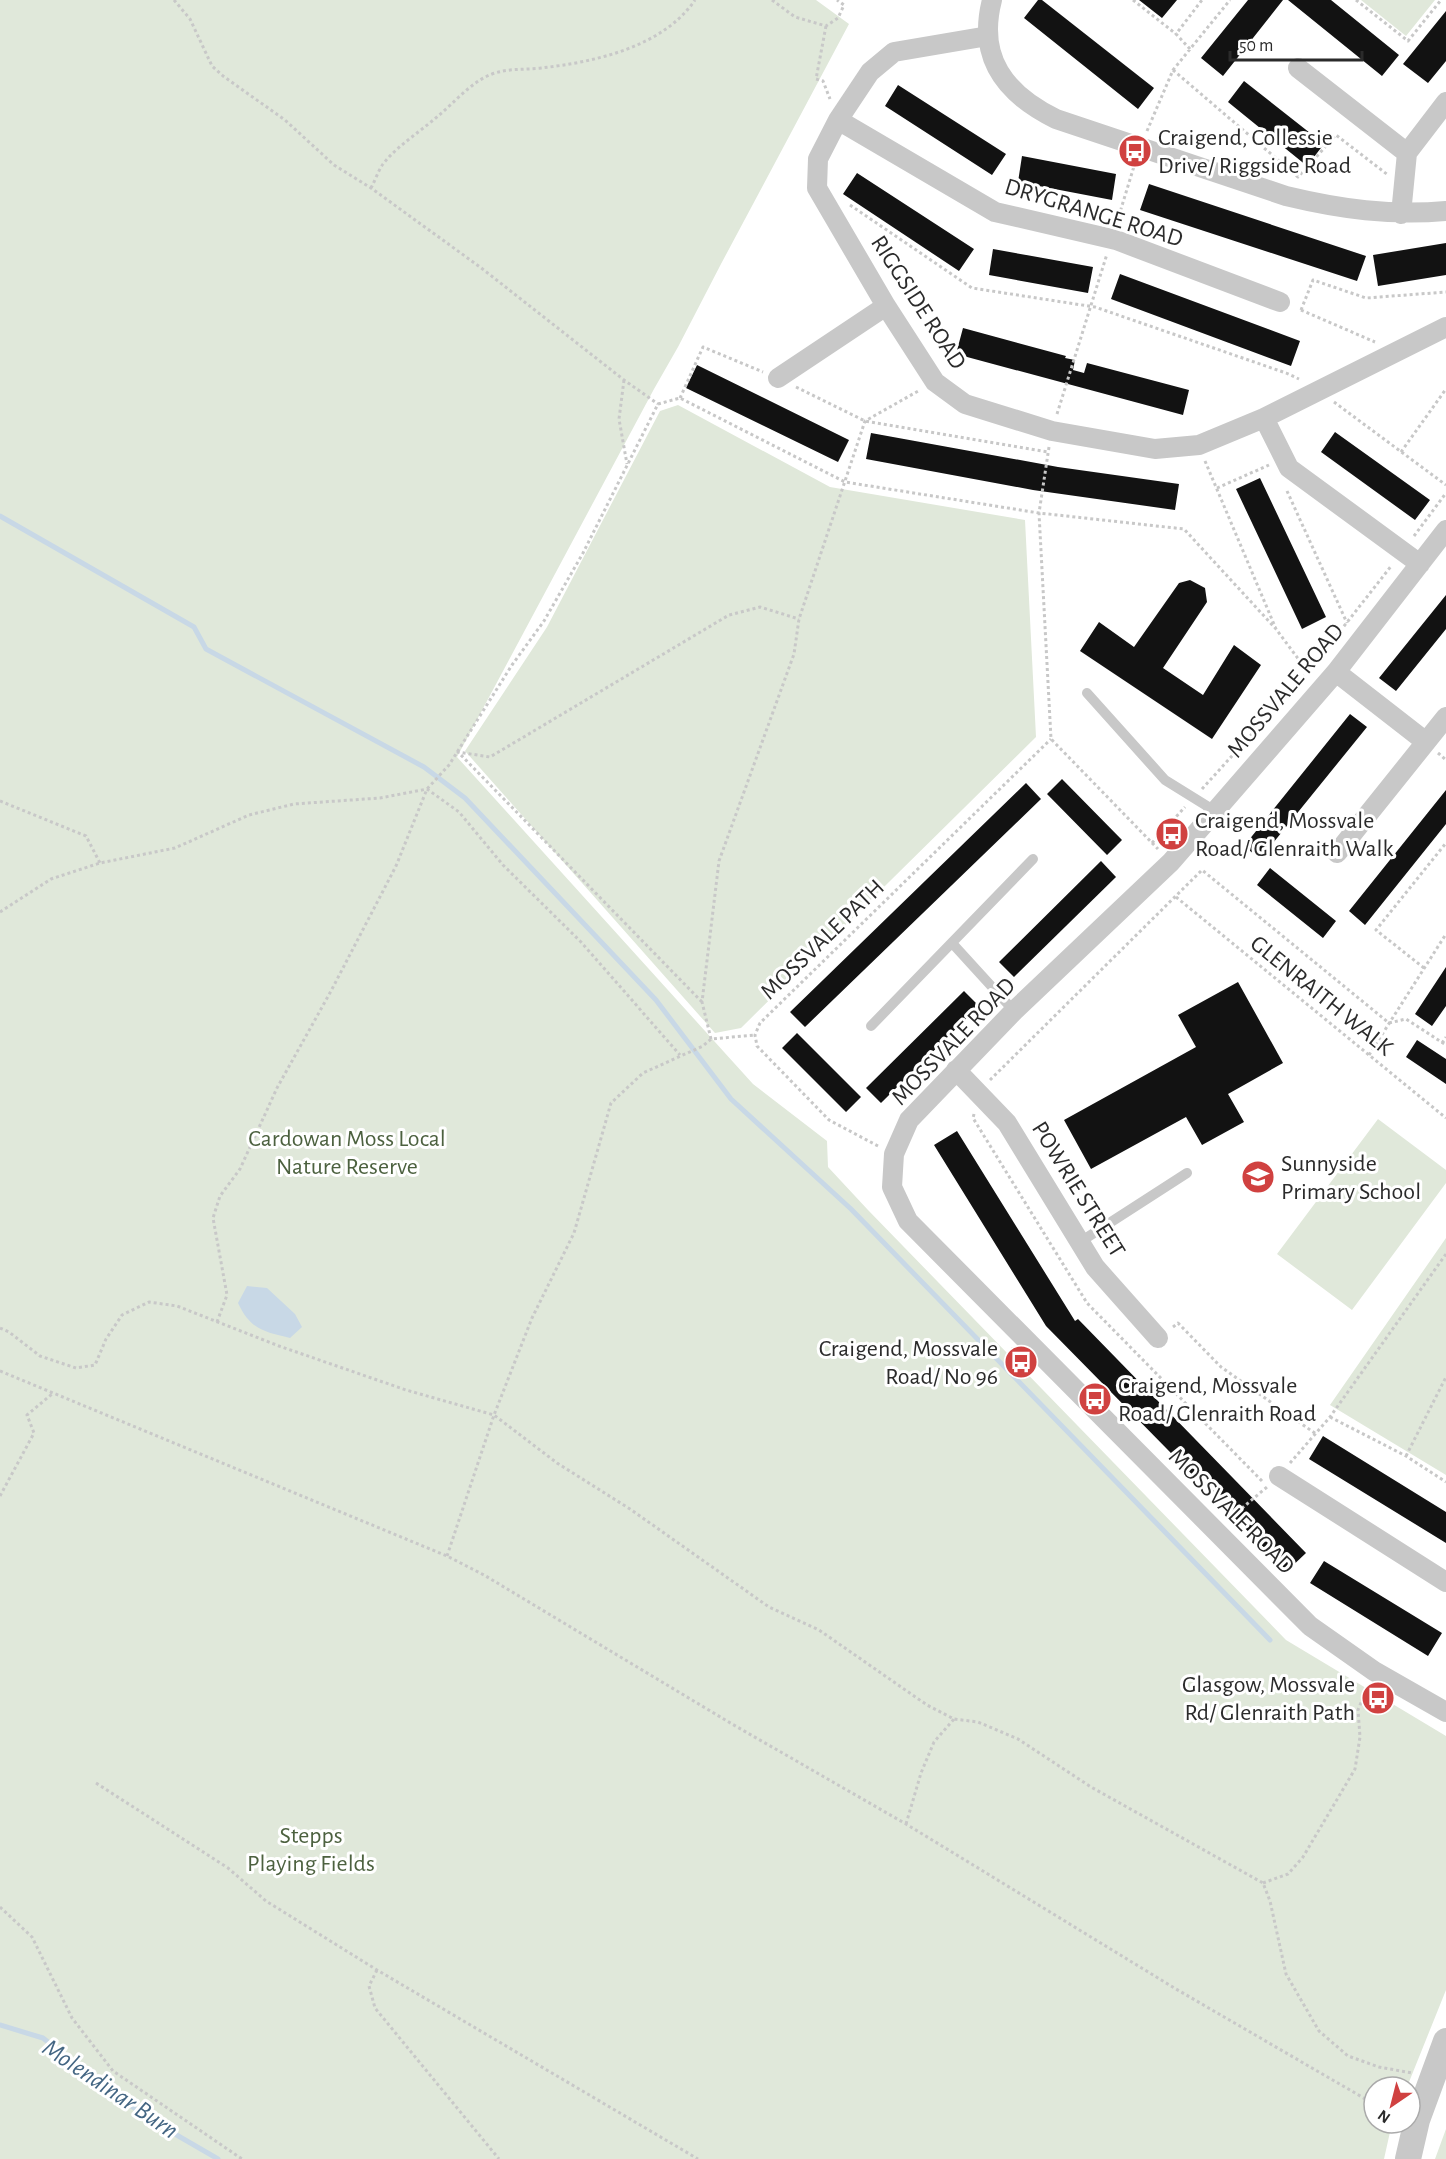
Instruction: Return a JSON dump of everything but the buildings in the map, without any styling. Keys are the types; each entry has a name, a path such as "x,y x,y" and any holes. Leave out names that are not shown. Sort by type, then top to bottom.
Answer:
{"street":[{"path":"992,0 988,36 992,58 1000,74 1024,101 1056,119 1286,196 1355,210 1401,214 1446,211"},
{"name":"RIGGSIDE ROAD","path":"988,36 894,52 870,72 838,120 818,159 817,188 886,306 935,382 965,404 1052,431 1155,448 1199,445 1264,418 1446,327"},
{"path":"1298,68 1407,153"},
{"path":"1401,214 1407,153 1446,102"},
{"name":"DRYGRANGE ROAD","path":"838,120 995,212 1111,239 1280,302"},
{"path":"778,378 886,306"},
{"path":"1264,418 1289,468 1420,564"},
{"name":"MOSSVALE ROAD","path":"1445,1708 1374,1671 1310,1626 908,1221 892,1187 894,1154 909,1120 1014,1011 1171,862 1336,672 1446,530"},
{"path":"1336,672 1426,742"},
{"path":"1337,853 1446,717"},
{"name":"POWRIE STREET","path":"956,1070 1007,1123 1095,1267 1158,1338"},
{"path":"1273,1481 1446,1582"},
{"path":"1408,2159 1417,2120 1446,2041"}],"lane":[{"path":"1087,693 1165,780 1215,811"},
{"path":"871,1026 1033,859"},
{"path":"952,943 1014,1011"},
{"path":"1080,1242 1187,1173"}],"path":[{"path":"174,0 190,19 212,66 285,120 334,165 371,188 480,267 658,404"},
{"path":"371,188 382,166 395,151 474,85 491,75 515,68 539,68 574,63 644,41 686,14 695,0"},
{"path":"772,0 795,17 826,26"},
{"path":"837,0 844,5 838,18 826,26 816,79 823,81 838,120"},
{"path":"1133,0 1176,34 1190,49"},
{"path":"1176,34 1202,0"},
{"path":"1230,0 1173,70 1140,147 1052,431 1039,513 1051,739 1190,882 978,1092 973,1118 1087,1303 1139,1356 1273,1481"},
{"path":"1356,0 1408,41 1440,0"},
{"path":"1173,70 1298,177 1336,135 1403,186"},
{"path":"827,206 842,200 972,288 1090,307 1286,373 1318,390 1446,485"},
{"path":"1397,351 1301,310 1313,280 1366,298 1446,292"},
{"path":"680,398 703,347 778,378 865,421 1048,452"},
{"path":"624,380 619,419 627,464"},
{"path":"711,1039 702,1002 719,861 794,654 799,619 865,421 935,382"},
{"path":"1401,452 1446,389"},
{"path":"217,1322 227,1295 213,1218 220,1196 240,1169 276,1088 331,991 396,866 427,789 458,753 512,665 544,621 583,553 658,404 680,398 845,482 1039,513 1184,529 1276,629 1308,672"},
{"path":"1199,445 1276,629"},
{"path":"1217,488 1274,462"},
{"path":"1284,484 1347,623"},
{"path":"1152,843 1308,672 1403,552 1446,493"},
{"path":"458,753 490,757 729,615 760,607 799,619"},
{"name":"MOSSVALE PATH","path":"894,1154 829,1120 757,1046 755,1035 760,1023 1051,739"},
{"path":"458,753 702,1002"},
{"path":"0,912 51,879 100,863 175,848 249,815 294,804 380,798 427,789 459,812 503,865 581,942 680,1055"},
{"path":"0,801 86,836 100,863"},
{"path":"1424,968 1376,930 1446,843"},
{"name":"GLENRAITH WALK","path":"1190,882 1202,870 1389,1023 1406,1019 1444,1044"},
{"name":"GLENRAITH WALK","path":"1176,897 1446,1118"},
{"path":"1369,1055 1446,934"},
{"path":"447,1556 494,1415 532,1318 574,1233 611,1103 643,1073 703,1046 711,1039 755,1035"},
{"path":"1444,1044 1446,1037"},
{"path":"1215,1530 1273,1481 1316,1434 1446,1254"},
{"path":"0,1329 9,1332 40,1356 76,1368 95,1365 106,1339 122,1315 148,1302 177,1306 279,1346 406,1390 494,1415 557,1463 630,1509 769,1608 819,1630 927,1705 954,1719 978,1722 1018,1739 1091,1787 1263,1883 1270,1901 1286,1974 1319,2031 1348,2056 1379,2067 1432,2077"},
{"path":"1139,1356 1178,1323 1221,1367 1316,1434"},
{"path":"0,1371 447,1556 484,1575 732,1724 906,1824 1176,1989 1362,2097"},
{"path":"1406,1456 1446,1377"},
{"path":"0,1496 34,1433 27,1415 52,1394"},
{"path":"1330,1417 1406,1456 1446,1482"},
{"path":"1263,1883 1288,1874 1303,1857 1355,1770 1360,1737 1358,1710 1374,1671"},
{"path":"906,1824 921,1773 934,1742 954,1719"},
{"path":"96,1782 228,1868 266,1900 377,1970 698,2159"},
{"path":"0,1907 32,1937 72,2018 113,2072 242,2159"},
{"path":"377,1970 369,1986 375,2008 499,2159"}],"green space":[{"name":"Cardowan Moss Local Nature Reserve","path":"0,0 816,0 849,24 457,757 753,1084 827,1141 828,1167 868,1210 1286,1640 1446,1736 1446,1990 1412,2075 1362,2075 1362,2135 1389,2135 1384,2159 0,2159"},
{"path":"1361,0 1435,0 1406,36"},
{"path":"678,405 830,487 1025,520 1036,737 741,1028 715,1033 465,751 547,627 660,411"},
{"path":"1378,1119 1446,1170 1446,1183 1352,1310 1277,1254"},
{"path":"1446,1238 1446,1475 1330,1405"},
{"path":"1446,2129 1446,2159 1435,2159"}],"water":[{"path":"247,1286 267,1288 295,1314 302,1327 290,1338 265,1331 253,1324 238,1303"}],"waterway":[{"path":"0,516 194,627 206,649 424,767 465,798 656,1000 731,1099 851,1209 1270,1640"},
{"name":"Molendinar Burn","path":"0,2025 43,2038 108,2091 218,2159"}],"place":[{"name":"Craigend, Collessie Drive/ Riggside Road","path":"1135,151"},
{"name":"Craigend, Mossvale Road/ Glenraith Walk","path":"1172,834"},
{"name":"Sunnyside Primary School","path":"1258,1177"},
{"name":"Craigend, Mossvale Road/ No 96","path":"1021,1362"},
{"name":"Craigend, Mossvale Road/ Glenraith Road","path":"1095,1399"},
{"name":"Glasgow, Mossvale Rd/ Glenraith Path","path":"1378,1698"}],"park label":[{"name":"Stepps Playing Fields","path":"311,1849"}]}
